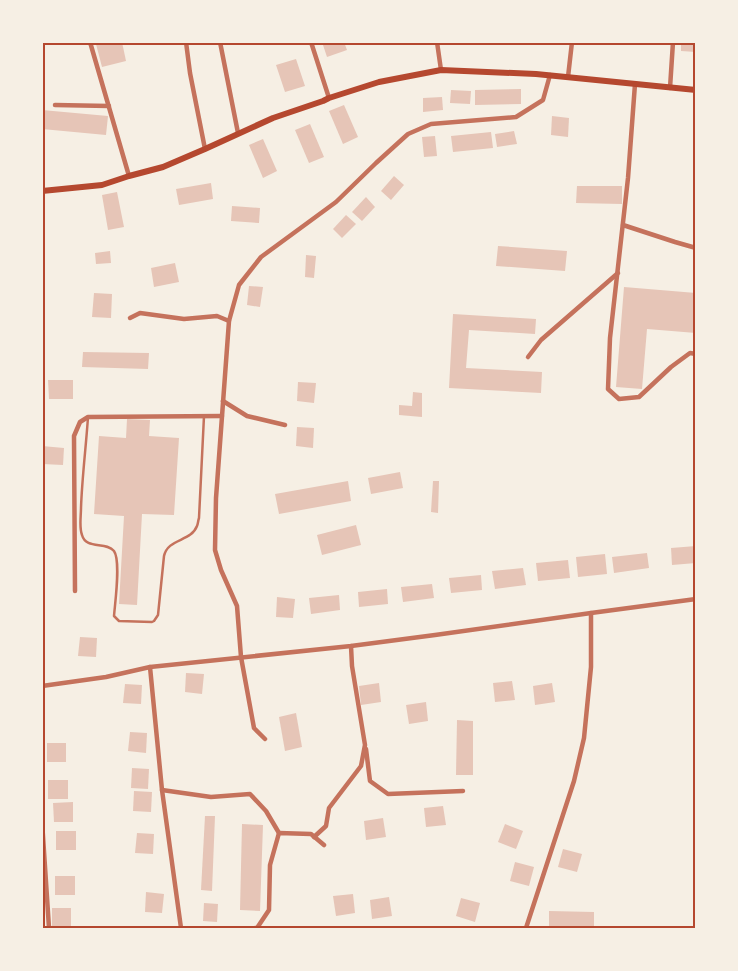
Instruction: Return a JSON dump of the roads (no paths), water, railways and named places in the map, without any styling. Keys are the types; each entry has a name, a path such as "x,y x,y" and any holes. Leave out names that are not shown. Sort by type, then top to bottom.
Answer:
{"main road":[{"path":"42,191 102,185 163,167 273,118 329,98 379,82 441,70 550,75 696,90"}],"street":[{"path":"90,42 129,176"},
{"path":"186,42 205,149"},
{"path":"220,42 238,134"},
{"path":"311,42 329,98"},
{"path":"437,42 441,70"},
{"path":"568,77 572,42"},
{"path":"670,88 673,42"},
{"path":"266,739 254,728 241,658 237,606 220,570 214,550 229,321 239,285 261,257 336,202 408,134 431,124 516,117 543,100 550,75"},
{"path":"635,84 623,225 610,338 608,389 620,399 639,397 671,367 690,353 696,354"},
{"path":"54,106 110,106"},
{"path":"623,225 696,248"},
{"path":"528,357 541,340 618,273"},
{"path":"130,318 140,313 184,319 217,316 229,321"},
{"path":"223,401 247,416 285,425"},
{"path":"75,591 74,436 80,422 88,417 222,416"},
{"path":"42,686 106,677 150,667 351,646 696,599"},
{"path":"526,928 574,781 584,738 591,667 591,613"},
{"path":"351,646 352,666 370,781 388,794 463,791"},
{"path":"150,667 162,790 181,928"},
{"path":"314,836 326,826 329,808 361,766 365,746"},
{"path":"162,790 211,797 250,794 266,811 280,833 270,865 269,910 257,928 255,928"},
{"path":"42,821 49,928"},
{"path":"280,833 311,834 324,845"}],"lane":[{"path":"88,417 81,534 87,542 108,547 114,552 118,565 114,616 116,619 119,621 152,622 158,615 165,551 197,528 204,416"}]}
